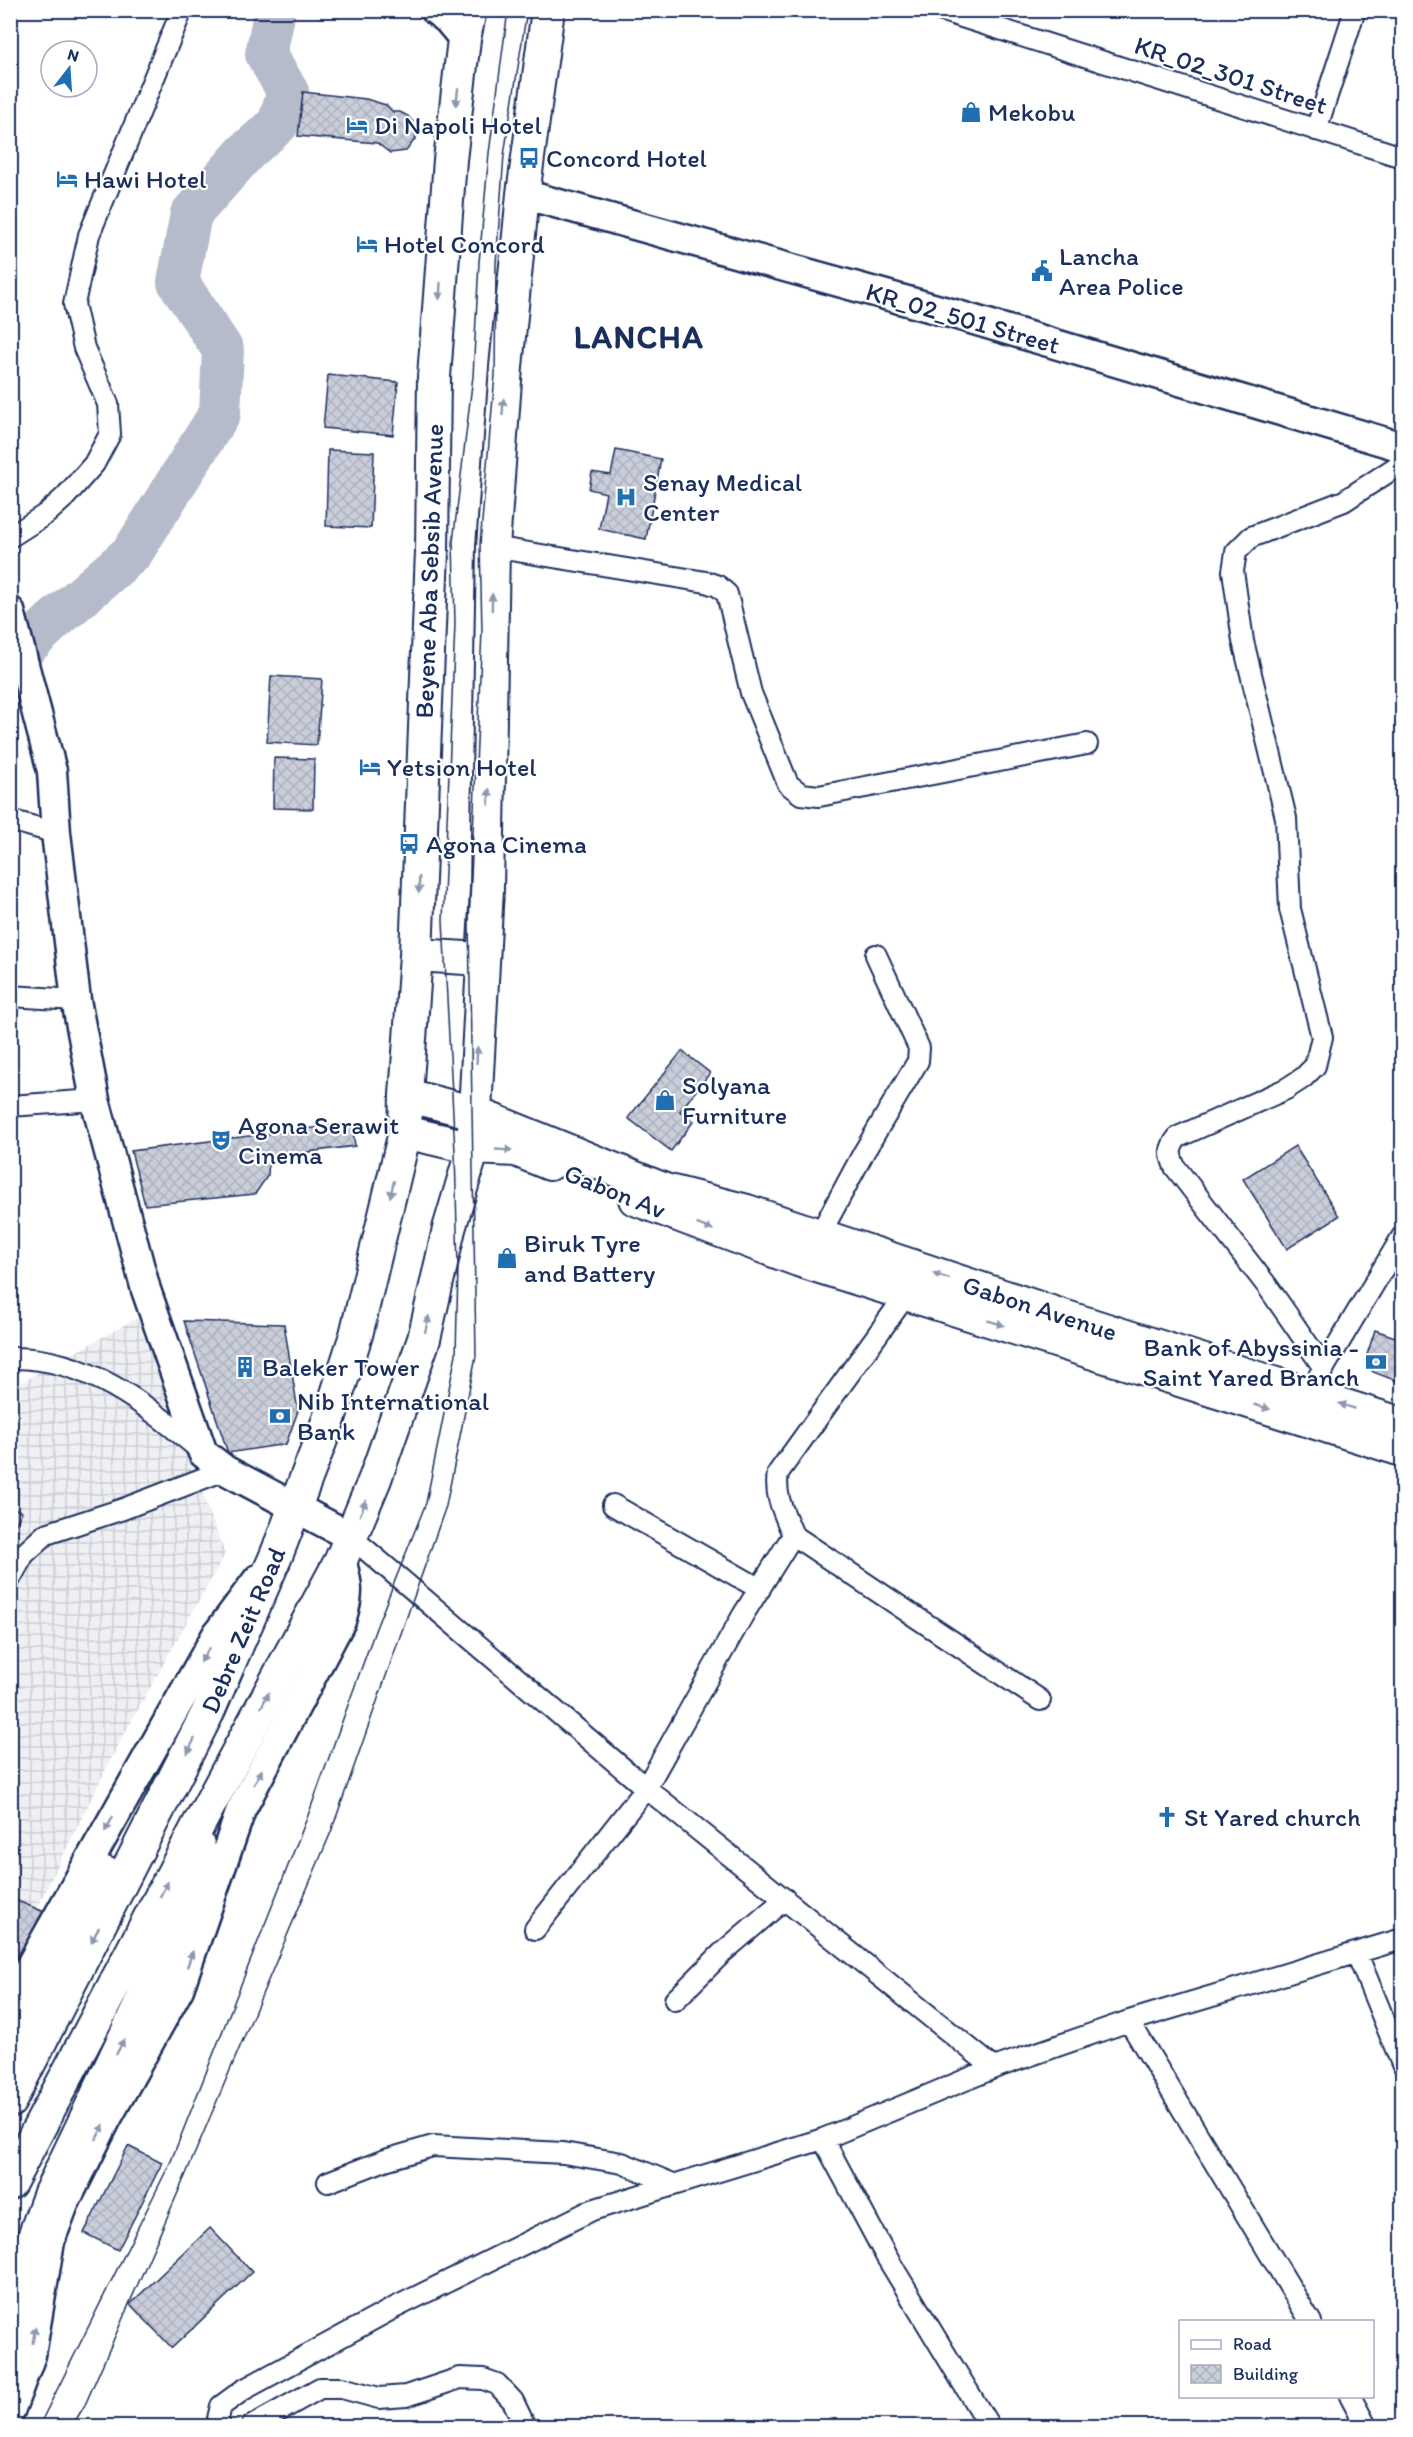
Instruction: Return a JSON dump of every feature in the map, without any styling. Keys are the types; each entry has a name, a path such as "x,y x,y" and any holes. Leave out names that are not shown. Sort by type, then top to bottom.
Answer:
{"main road":[{"path":"10,2183 346,1548 375,1479 424,1339 449,1229 473,1148 487,889 493,548 506,368 523,194 548,10"},
{"name":"Beyene Aba Sebsib Avenue","path":"405,1132 416,955 432,551 434,377 450,160 467,25"},
{"path":"416,955 482,959"},
{"name":"Gabon Av","path":"406,1095 475,1113 665,1190 747,1211"},
{"name":"Gabon Av","path":"405,1132 473,1148 516,1150 684,1219 820,1268"},
{"name":"Debre Zeit Road","path":"10,2101 170,1789 241,1640 276,1556 329,1419 356,1335 405,1132"},
{"name":"Gabon Avenue","path":"747,1211 1402,1424"},
{"name":"Gabon Avenue","path":"820,1268 906,1295 1312,1394 1402,1450"},
{"path":"10,2041 100,1879 134,1831 170,1789"},
{"path":"10,2336 30,2245 50,2193 172,1939 199,1864 198,1826"}],"street":[{"path":"10,537 46,514 65,497 94,464 110,434 108,404 84,348 74,304 89,235 182,10"},
{"path":"435,10 448,20 467,25"},
{"name":"KR_02_301 Street","path":"940,10 1402,157"},
{"path":"1316,130 1354,10"},
{"name":"KR_02_501 Street","path":"523,194 954,314 1402,447"},
{"path":"1312,1394 1268,1287 1175,1167 1170,1156 1171,1146 1178,1137 1286,1089 1303,1078 1315,1066 1322,1037 1290,909 1286,818 1243,641 1233,571 1236,552 1251,537 1344,501 1402,463"},
{"path":"493,548 706,582 718,586 728,594 751,693 761,719 788,784 801,794 819,796 1087,744"},
{"path":"10,611 52,771 56,833 76,1000 95,1100 146,1290 214,1462"},
{"path":"10,820 56,833"},
{"path":"819,1236 864,1152 918,1061 919,1048 876,955"},
{"path":"10,996 76,1000"},
{"path":"10,1106 95,1100"},
{"path":"1312,1394 1402,1237"},
{"path":"906,1295 778,1473 776,1487 778,1501 793,1535 1040,1700"},
{"path":"10,1358 27,1357 63,1364 110,1384 153,1410 214,1462 294,1509 346,1548 994,2068"},
{"path":"10,1579 24,1554 46,1534 123,1509 214,1462"},
{"path":"614,1505 760,1589"},
{"path":"535,1929 646,1788 793,1535"},
{"path":"10,2411 31,2355 50,2241 64,2204 106,2120 179,1989 241,1810 341,1621 349,1585 346,1548"},
{"path":"10,2002 217,1634 276,1556"},
{"path":"675,2000 722,1953 785,1899"},
{"path":"219,2427 217,2423 220,2406 231,2397 394,2308 592,2210 823,2139 994,2068 1129,2021 1402,1939"},
{"path":"1356,1954 1402,2064"},
{"path":"1129,2021 1310,2320"},
{"path":"823,2139 886,2256 989,2427"},
{"path":"328,2182 386,2160 433,2146 562,2153 622,2163 673,2184"},
{"path":"252,2427 320,2388 342,2388 379,2398 406,2396 460,2378 483,2379 497,2384 513,2401 525,2427"},
{"path":"1351,2398 1366,2427"}],"shaded area":[{"path":"137,1318 225,1554 116,1749 11,1960 11,1388"}],"building":[{"name":"Di Napoli Hotel","path":"303,92 366,99 386,105 393,112 400,112 408,116 413,122 416,138 406,151 390,153 377,143 298,136"},
{"path":"328,375 398,382 393,435 323,428"},
{"path":"328,450 374,452 371,528 326,526"},
{"path":"616,450 661,459 646,539 599,529 606,493 589,489 592,472 611,475"},
{"path":"271,676 322,679 317,745 267,742"},
{"path":"274,758 314,759 313,809 273,808"},
{"name":"Solyana Furniture","path":"682,1051 710,1073 680,1111 694,1121 671,1151 628,1118"},
{"path":"352,1123 355,1146 269,1157 268,1175 255,1194 145,1205 131,1151"},
{"path":"1295,1146 1339,1216 1287,1249 1243,1179"},
{"path":"1402,1315 1402,1383 1373,1372 1365,1361 1375,1330 1395,1337"},
{"name":"Baleker Tower","path":"184,1321 284,1324 298,1411 286,1444 228,1453"},
{"path":"10,1506 22,1512 10,1535"},
{"path":"10,1898 52,1915 10,1990"},
{"path":"128,2146 162,2163 118,2250 84,2233"},
{"path":"210,2228 252,2272 172,2348 130,2304"}],"waterway":[{"path":"10,662 52,622 132,553 220,413 223,350 178,282 191,214 246,152 278,124 288,92 266,54 275,10"}],"tram line":[{"path":"39,2426 171,2161 307,1818 376,1628 426,1503 456,1354 458,1268 455,1152 443,921 455,624 453,542 473,376 479,262 489,153 508,10"},
{"path":"72,2426 85,2405 186,2174 331,1832 446,1506 476,1356 469,922 482,631 480,544 495,375 496,263 504,155 527,10"}],"place":[{"name":"Mekobu","path":"971,112"},
{"name":"Di Napoli Hotel","path":"357,125"},
{"name":"Concord Hotel","path":"529,158"},
{"name":"Hawi Hotel","path":"67,179"},
{"name":"Hotel Concord","path":"367,244"},
{"name":"Lancha Area Police","path":"1042,271"},
{"name":"Senay Medical Center","path":"626,497"},
{"name":"Yetsion Hotel","path":"370,767"},
{"name":"Agona Cinema","path":"409,844"},
{"name":"Solyana Furniture","path":"665,1100"},
{"name":"Agona Serawit Cinema","path":"221,1140"},
{"name":"Biruk Tyre and Battery","path":"507,1258"},
{"name":"Bank of Abyssinia - Saint Yared Branch","path":"1376,1362"},
{"name":"Baleker Tower","path":"245,1367"},
{"name":"Nib International Bank","path":"280,1416"},
{"name":"St Yared church","path":"1167,1817"}],"district":[{"name":"LANCHA","path":"639,337"}]}
